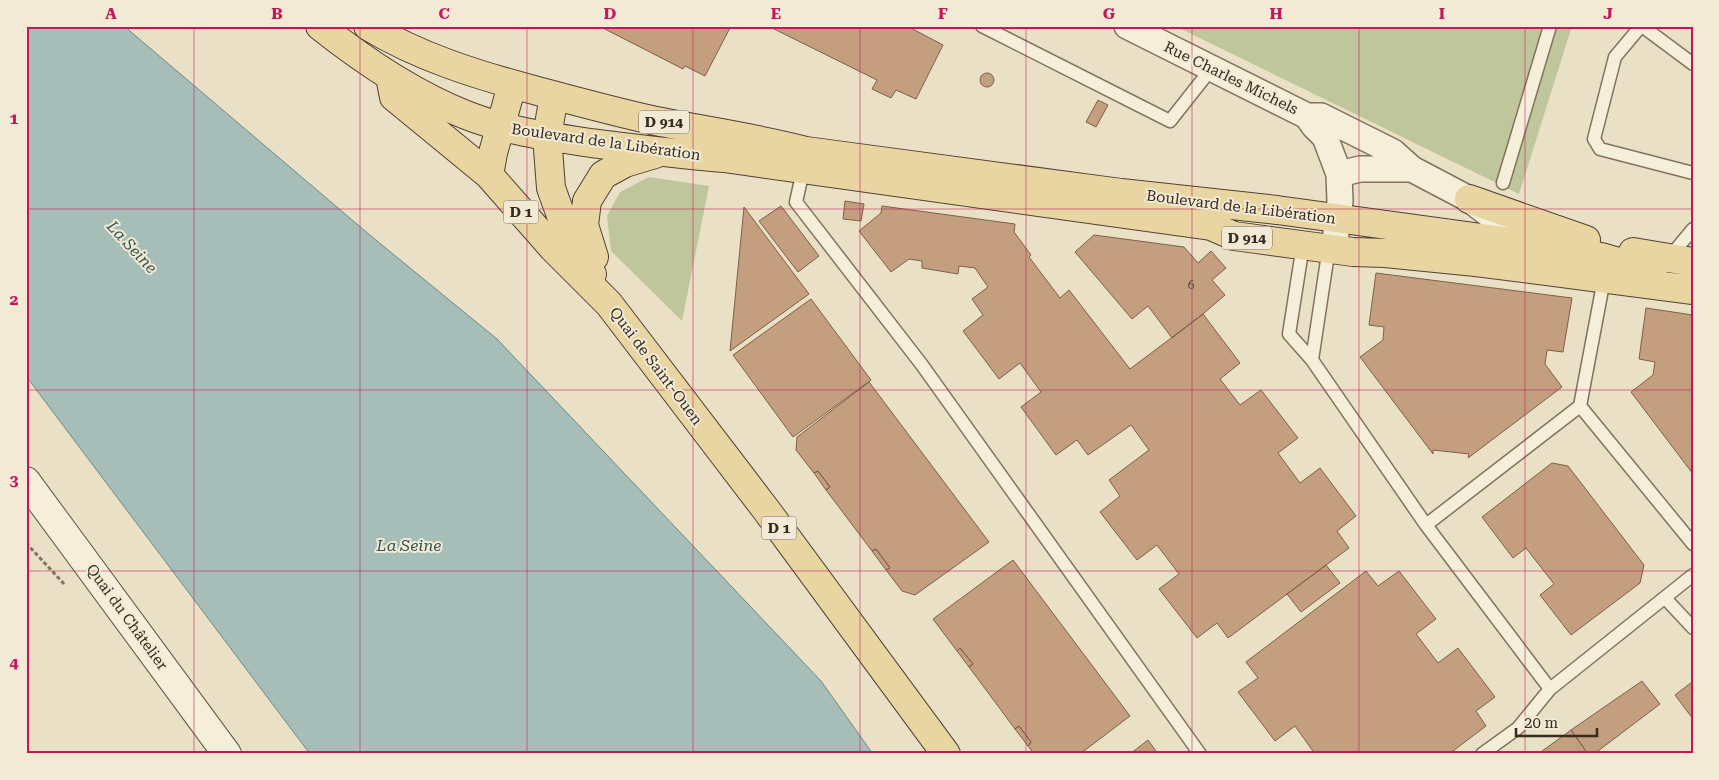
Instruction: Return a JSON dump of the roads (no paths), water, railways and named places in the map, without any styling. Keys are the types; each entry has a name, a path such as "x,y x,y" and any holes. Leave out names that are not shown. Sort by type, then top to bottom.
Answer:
{"main road":[{"name":"D 914","path":"320,26 351,51 389,76"},
{"name":"D 914","path":"368,26 435,59 468,72 621,113 776,143 804,160"},
{"name":"Boulevard de la Libération","path":"389,76 466,115 500,126 547,136 661,153 724,158 804,160 1121,193 1328,240 1353,252 1385,253 1467,262 1693,290"},
{"name":"Quai de Saint-Ouen","path":"389,76 394,97 489,175 553,248 609,304 767,511 946,754"},
{"path":"489,175 512,85"},
{"name":"D 1","path":"554,96 547,136 551,188 564,224 609,304"},
{"path":"609,304 584,225 587,201 603,175 624,163 661,153"},
{"name":"Boulevard de la Libération","path":"804,160 1211,226 1234,236 1328,240 1511,242 1601,257 1632,266 1673,264 1693,274"},
{"path":"1469,199 1584,240 1673,264"}],"street":[{"name":"Rue Charles Michels","path":"1127,26 1307,116 1321,116 1393,152 1412,169 1469,199 1495,219 1511,242"},
{"name":"Rue Charles Michels","path":"1307,116 1325,137 1339,174 1340,201 1328,240"},
{"path":"1339,174 1360,169 1412,169"},
{"name":"Quai du Châtelier","path":"26,481 227,754"}],"lane":[{"path":"982,26 1170,121 1211,69"},
{"path":"1503,183 1550,26"},
{"path":"1693,64 1641,26 1615,57 1594,139 1600,149 1693,173"},
{"path":"804,160 796,202 922,365 1200,754"},
{"path":"1673,264 1693,230"},
{"path":"1328,240 1289,334 1312,360 1426,525 1550,689"},
{"path":"1312,360 1328,240"},
{"path":"1426,525 1580,406 1604,280"},
{"path":"1580,406 1693,544"},
{"path":"1482,754 1518,728 1550,689 1693,575"},
{"path":"1665,598 1693,628"}],"water":[{"name":"La Seine","path":"26,26 124,26 371,236 497,339 821,681 873,754 310,754 26,376"}]}
